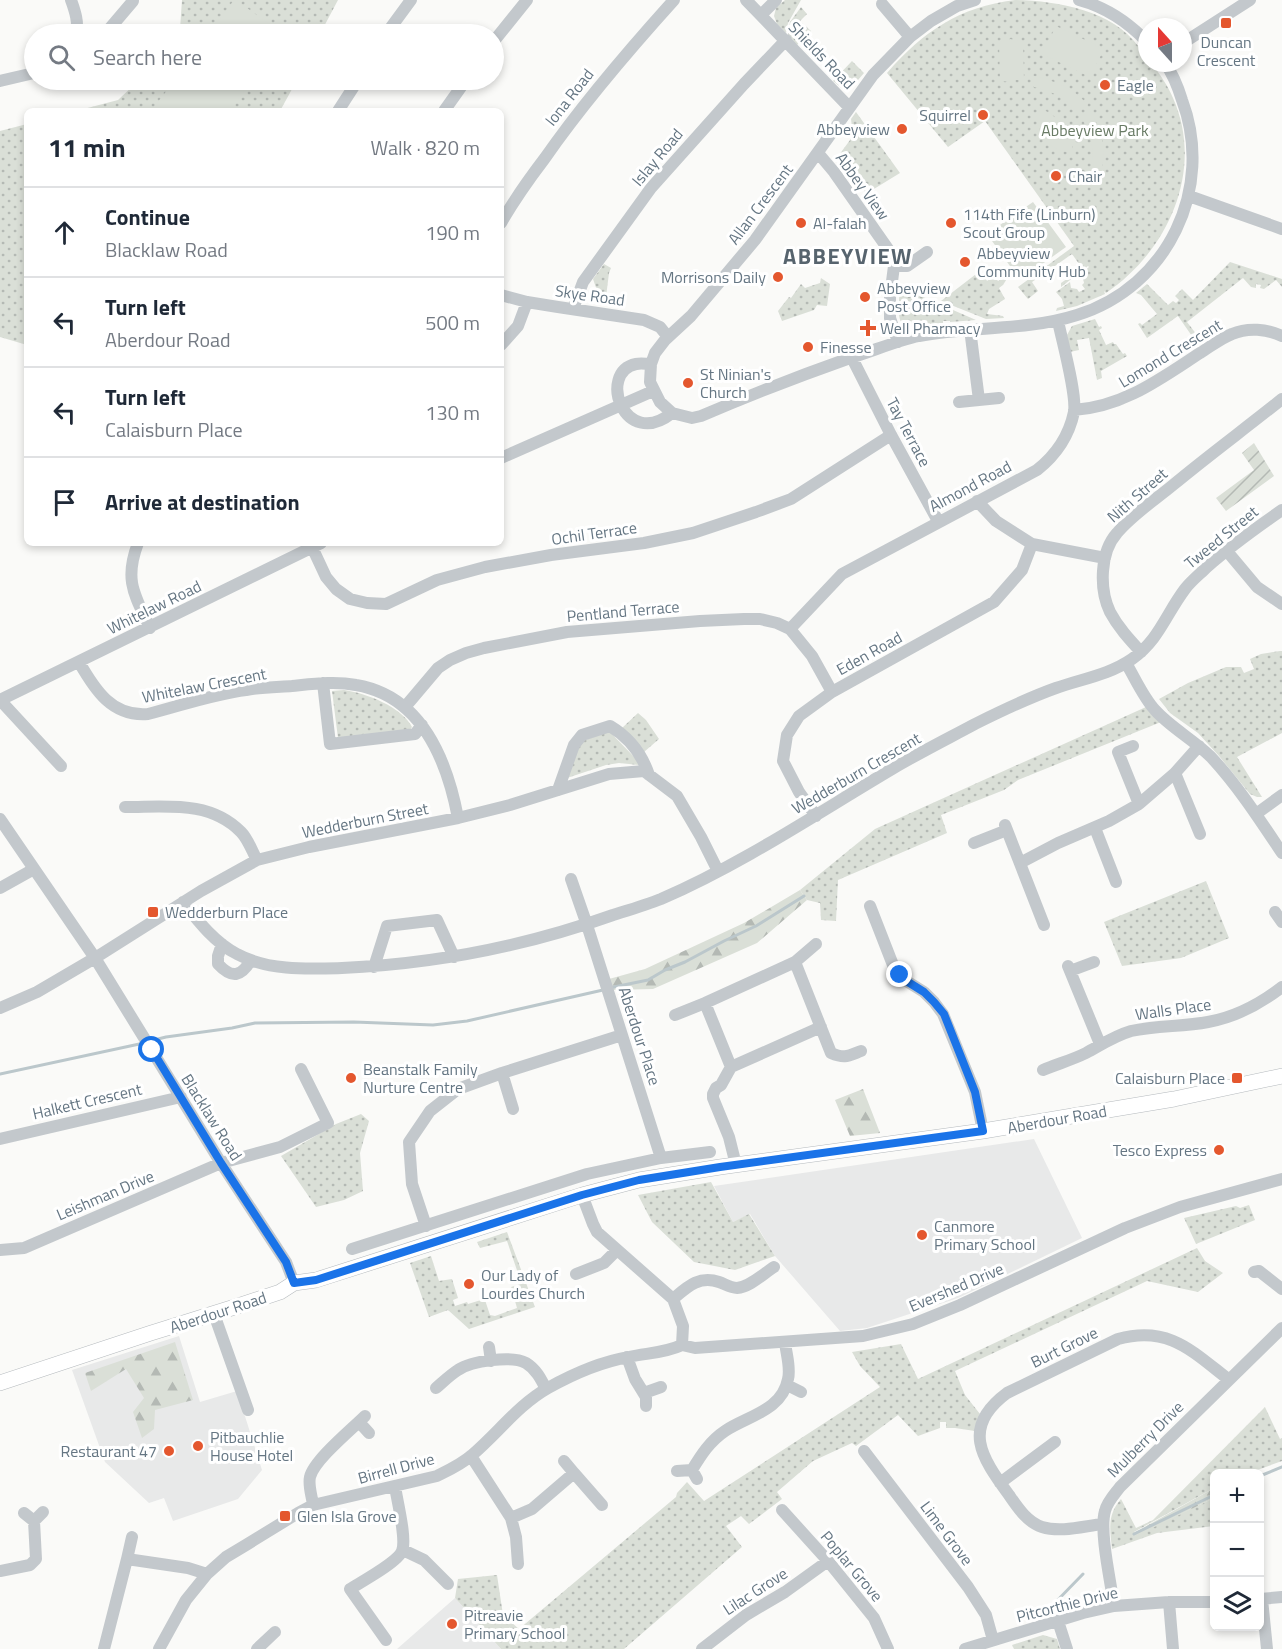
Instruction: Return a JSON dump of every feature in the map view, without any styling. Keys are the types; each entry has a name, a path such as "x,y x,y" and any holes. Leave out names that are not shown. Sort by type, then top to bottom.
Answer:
{"main road":[{"name":"Aberdour Road","path":"0,1383 280,1292 294,1283 316,1280 582,1195 639,1180 983,1131 1174,1099 1282,1076"}],"street":[{"path":"71,0 77,24"},
{"path":"393,24 411,0"},
{"path":"504,29 527,0"},
{"name":"Iona Road","path":"504,218 573,118 674,0"},
{"name":"Shields Road","path":"746,0 849,107"},
{"path":"761,15 776,0"},
{"name":"Allan Crescent","path":"651,364 655,353 668,337 691,316 755,240 873,75 910,37 941,15 975,0"},
{"path":"1079,0 1088,2 1121,19 1138,34"},
{"path":"1192,37 1251,0"},
{"path":"113,24 133,1"},
{"path":"882,1 910,37"},
{"name":"Islay Road","path":"573,309 584,282 651,188 736,92 786,40"},
{"path":"672,413 657,423 643,423 630,418 621,405 617,390 619,379 629,367 636,364 651,364 650,382 660,402 672,413 692,418 756,392 898,342 919,336 970,329 1058,321 1079,315 1131,287 1149,271 1167,248 1189,196 1194,160 1191,129 1170,72"},
{"path":"0,81 24,75"},
{"path":"340,108 352,90"},
{"path":"446,108 459,90"},
{"name":"Abbey View","path":"818,153 888,249 894,266"},
{"path":"1189,196 1282,229"},
{"path":"898,342 890,318 894,266 907,266 927,252"},
{"name":"Skye Road","path":"504,296 527,302 644,320 660,327 668,337"},
{"path":"504,342 518,327 527,302"},
{"name":"Almond Road","path":"790,629 842,574 1037,470 1050,460 1068,430 1074,410 1072,388 1058,321"},
{"path":"970,329 979,400"},
{"name":"Lomond Crescent","path":"1074,410 1103,407 1122,400 1232,334 1264,330 1282,336"},
{"name":"Tay Terrace","path":"852,358 938,521"},
{"path":"504,457 653,392"},
{"path":"959,402 999,398"},
{"name":"Nith Street","path":"1141,652 1122,630 1109,609 1104,585 1105,558 1112,539 1126,524 1188,472 1282,399"},
{"name":"Ochil Terrace","path":"317,546 327,577 336,589 350,599 386,604 436,580 485,567 551,555 644,543 693,533 756,512 791,499 891,435"},
{"path":"977,501 996,521 1032,544 1105,558"},
{"name":"Tweed Street","path":"1141,652 1153,639 1184,590 1226,550 1282,510"},
{"name":"Eden Road","path":"816,816 799,792 783,761 787,735 799,716 832,692 994,602 1022,570 1032,544"},
{"path":"137,546 130,570 132,584 150,627"},
{"name":"Whitelaw Road","path":"0,700 315,546"},
{"path":"1226,550 1257,587 1282,604"},
{"name":"Pentland Terrace","path":"405,707 438,668 466,653 484,648 567,632 700,621 760,619 790,629"},
{"path":"790,629 812,656 832,692"},
{"name":"Wedderburn Crescent","path":"183,902 198,922 222,944 236,954 270,965 312,969 374,967 454,957 543,938 659,899 718,871 816,816 894,768 982,721 1056,688 1100,675 1126,663 1141,652"},
{"name":"Whitelaw Crescent","path":"79,662 93,687 106,700 120,710 135,715 148,714 245,690 323,683 358,685 373,689 405,707 431,737 453,789 458,818"},
{"path":"1126,663 1156,712 1199,746 1227,776 1282,853"},
{"path":"323,683 330,744 415,734 422,725"},
{"path":"0,700 61,766"},
{"path":"558,790 574,745 582,735 610,726 621,732 643,758 649,775 677,796 718,871"},
{"path":"1133,746 1118,752 1139,804"},
{"path":"1020,863 1058,843 1095,828 1139,804 1176,773 1199,746"},
{"name":"Wedderburn Street","path":"0,1008 37,992 183,902 257,860 309,847 458,818 609,774 644,771 649,775"},
{"path":"1176,773 1200,834"},
{"path":"1256,814 1282,795"},
{"path":"125,807 190,807 220,815 242,833 257,860"},
{"name":"Blacklaw Road","path":"0,819 95,958 221,1163 286,1262 294,1283"},
{"path":"974,843 1006,827 1044,925"},
{"path":"1095,828 1116,882"},
{"path":"0,888 34,869"},
{"path":"571,879 587,925"},
{"path":"870,906 893,966 908,982 924,992 944,1014 975,1092 983,1131"},
{"path":"374,967 387,926 437,920 454,957"},
{"name":"Aberdour Place","path":"587,925 661,1158"},
{"path":"222,944 218,964 225,971 235,974 244,971 251,960"},
{"path":"675,1015 705,1004 795,962 816,944"},
{"path":"795,962 831,1053 845,1057 861,1051"},
{"path":"1094,962 1069,969 1100,1044"},
{"name":"Walls Place","path":"1043,1070 1085,1054 1113,1037 1130,1032 1230,1017 1249,1009 1282,987"},
{"path":"705,1004 731,1067"},
{"path":"736,1165 729,1137 713,1094 731,1067 821,1027"},
{"path":"426,1226 412,1184 409,1142 430,1112 458,1089 622,1035"},
{"name":"Leishman Drive","path":"0,1250 24,1248 221,1163 280,1147 328,1123 301,1069"},
{"path":"502,1073 513,1109"},
{"name":"Halkett Crescent","path":"0,1139 181,1096"},
{"path":"352,1249 587,1174 661,1158 710,1152"},
{"name":"Evershed Drive","path":"627,1357 671,1351 682,1345 695,1348 868,1335 913,1324 960,1305 1125,1228 1180,1207 1282,1179"},
{"path":"582,1195 597,1232 673,1299 683,1326 682,1345"},
{"path":"379,1241 385,1258"},
{"path":"576,1274 604,1263 617,1250"},
{"path":"673,1299 699,1280 716,1281 738,1288 749,1284 774,1267"},
{"path":"1254,1272 1259,1271 1282,1289"},
{"path":"214,1314 248,1410"},
{"name":"Mulberry Drive","path":"1114,1606 1102,1524 1111,1498 1228,1379 1282,1328"},
{"name":"Burt Grove","path":"1102,1524 1057,1530 1031,1522 1022,1513 984,1459 981,1447 981,1425 987,1411 995,1401 1119,1339 1146,1334 1160,1336 1189,1348 1228,1379"},
{"path":"677,1471 694,1474 702,1453 714,1439 726,1430 767,1409 778,1400 789,1377 785,1342"},
{"path":"489,1347 491,1361"},
{"path":"627,1357 645,1399 661,1387"},
{"name":"Birrell Drive","path":"159,1649 186,1600 207,1574 226,1557 313,1505 437,1476 471,1456 525,1403 546,1389 578,1372 627,1357"},
{"path":"436,1388 458,1369 469,1364 517,1359 535,1370 546,1389"},
{"path":"787,1385 801,1392"},
{"path":"313,1505 310,1485 312,1472 334,1446 362,1419 369,1433"},
{"path":"1000,1483 1047,1444"},
{"name":"Lime Grove","path":"864,1452 968,1587 986,1615 993,1640"},
{"path":"471,1456 511,1518 516,1537 518,1564"},
{"path":"564,1461 602,1506"},
{"path":"511,1518 532,1509 574,1473"},
{"path":"386,1640 347,1585 398,1558 403,1550 395,1486"},
{"name":"Poplar Grove","path":"782,1510 828,1561 874,1618 888,1649"},
{"path":"0,1571 34,1563 36,1559 34,1516"},
{"path":"108,1646 132,1538"},
{"path":"403,1550 424,1560 448,1584"},
{"path":"127,1559 188,1568 207,1574"},
{"name":"Lilac Grove","path":"702,1649 746,1615 785,1592 828,1561"},
{"path":"1264,1599 1282,1597"},
{"path":"1169,1602 1173,1649"},
{"name":"Pitcorthie Drive","path":"965,1649 1083,1613 1114,1606 1210,1602"},
{"path":"1058,1621 1067,1649"},
{"path":"1264,1624 1267,1649"},
{"path":"257,1649 275,1632"}],"shaded area":[{"name":"Canmore Primary School","path":"1034,1139 1082,1238 958,1298 867,1328 840,1331 775,1256 750,1214 733,1222 714,1186"},
{"path":"179,1336 200,1402 237,1391 262,1470 238,1499 173,1521 164,1498 149,1503 105,1462 72,1370"},
{"name":"Pitreavie Primary School","path":"455,1598 501,1649 397,1649"}],"green space":[{"path":"182,0 338,0 325,24 180,24"},
{"path":"236,0 269,24 216,24"},
{"path":"785,0 801,0 788,23 786,33 777,24 774,16 776,8"},
{"name":"Abbeyview Park","path":"1015,0 1066,6 1099,16 1114,24 1128,34 1138,46 1138,72 1158,72 1161,76 1173,98 1182,125 1185,153 1182,180 1175,207 1163,232 1128,276 1106,293 1104,291 1105,294 1077,306 1056,311 1057,308 1064,306 1056,292 1070,282 1071,288 1079,292 1085,289 1082,285 1083,278 1079,276 1089,267 1061,287 1061,283 1082,268 1072,254 1032,282 1038,291 1028,299 1018,287 1074,246 985,121 948,147 887,73 915,45 944,23 977,8"},
{"path":"801,7 807,14 800,21 811,31 797,45 788,35 790,22"},
{"path":"1056,26 1104,49 1090,77 1042,54"},
{"path":"1010,39 1023,41 1024,80 1000,81 999,41"},
{"path":"852,61 864,73 852,87 843,89 833,81"},
{"path":"1034,76 1064,86 1088,105 1078,112 1058,96 1034,87"},
{"path":"128,90 292,90 282,108 87,108 118,100"},
{"path":"167,90 245,90 231,108 164,108 157,103"},
{"path":"1040,108 1059,120 1070,138 1073,153 1056,148 1045,140 1039,126"},
{"path":"1089,109 1102,138 1102,169 1091,166 1091,140 1080,116"},
{"path":"856,112 900,173 869,192 865,192 839,155 853,136 851,119"},
{"path":"24,125 24,344 0,337 0,131"},
{"path":"1033,202 1066,247 1020,280 987,234"},
{"path":"1230,262 1282,279 1282,287 1276,280 1264,289 1260,288 1261,285 1256,284 1256,288 1251,287 1243,278 1187,322 1197,335 1194,339 1178,316 1147,338 1138,324 1142,325 1157,314 1141,295 1136,293 1147,284 1168,305 1179,300 1175,296 1182,289 1193,300"},
{"path":"604,264 611,268 605,305 602,305 593,279"},
{"path":"980,271 987,281 994,276 998,281 1008,277 999,288 1005,299 989,309 987,314 1004,318 986,319 941,301"},
{"path":"821,278 830,284 827,306 817,305 814,310 782,321 778,311 789,297 791,298 801,284 805,288 820,283"},
{"path":"900,287 976,320 943,321 943,323 918,327 904,325 899,313"},
{"path":"1095,319 1102,328 1099,330 1106,345 1113,342 1127,356 1101,371 1102,378 1097,380 1089,338 1077,340 1079,350 1070,352 1067,335 1072,326"},
{"path":"1254,443 1274,476 1226,511 1216,498 1254,470 1242,453"},
{"path":"1282,651 1282,733 1237,757 1262,797 1257,797 1250,794 1198,733 1170,713 1159,699 1188,683 1226,667 1241,667 1244,673 1254,669 1250,659 1261,654"},
{"path":"344,690 383,702 400,713 412,727 410,730 338,738 332,691"},
{"path":"1146,707 1161,722 1018,780 1004,790 941,815 947,833 838,880 836,921 821,920 820,903 807,900 800,890 875,829"},
{"path":"638,713 646,720 659,739 644,752 622,728"},
{"path":"610,732 640,763 639,765 619,763 606,765 567,778 580,742"},
{"path":"1206,881 1229,938 1181,958 1122,966 1104,922"},
{"path":"800,890 807,900 757,943 653,989 613,990 609,979 645,969 744,923"},
{"path":"863,1089 880,1133 850,1136 835,1100"},
{"path":"361,1114 369,1121 360,1153 363,1191 344,1200 316,1207 281,1156 336,1124"},
{"path":"711,1182 733,1222 749,1214 775,1256 735,1270 694,1262 652,1222 638,1195"},
{"path":"1249,1205 1255,1220 1196,1244 1184,1218 1236,1206 1240,1208"},
{"path":"507,1232 535,1307 469,1329 448,1310 429,1317 410,1263 431,1256 439,1281 452,1279 458,1298 453,1300 455,1306 481,1300 484,1297 490,1315 495,1316 517,1308 511,1287 521,1282 507,1241 480,1248 477,1242"},
{"path":"1197,1248 1205,1261 1223,1273 1198,1292 1147,1281 955,1371 965,1395 980,1414 975,1431 946,1428 946,1422 940,1422 940,1428 918,1436 898,1415 856,1446 852,1443 813,1461 777,1492 782,1499 749,1524 741,1516 726,1526 742,1547 624,1649 501,1649 455,1598 458,1579 497,1575 503,1615 519,1629 676,1497 687,1482 704,1501 880,1387 860,1366 852,1352 901,1344 918,1379"},
{"path":"175,1342 193,1400 155,1410 154,1429 142,1438 133,1412 144,1398 126,1369 91,1391 85,1373"},
{"path":"1265,1407 1280,1439 1282,1438 1282,1461 1260,1469 1210,1469 1210,1490 1134,1532 1134,1536 1210,1500 1210,1526 1157,1533 1112,1549 1111,1517 1121,1499 1136,1528 1153,1520"},
{"path":"1210,1490 1210,1500 1134,1537 1134,1533"},
{"path":"1043,1635 1057,1639 1060,1649 1014,1649 1012,1645"}],"waterway":[{"path":"609,988 648,980 756,926 804,896"},
{"path":"150,1041 255,1023 354,1022 433,1025 467,1021 603,990"},
{"path":"0,1074 144,1043"},
{"path":"1264,1474 1282,1467"},
{"path":"1134,1534 1210,1497"},
{"path":"1048,1610 1083,1574"}],"place":[{"name":"Duncan Crescent","path":"1226,23"},
{"name":"Eagle","path":"1105,85"},
{"name":"Squirrel","path":"983,115"},
{"name":"Abbeyview","path":"902,129"},
{"name":"Chair","path":"1056,176"},
{"name":"Al-falah","path":"801,223"},
{"name":"114th Fife (Linburn) Scout Group","path":"951,223"},
{"name":"Abbeyview Community Hub","path":"965,262"},
{"name":"Morrisons Daily","path":"778,277"},
{"name":"Abbeyview Post Office","path":"865,297"},
{"name":"Well Pharmacy","path":"868,328"},
{"name":"Finesse","path":"808,347"},
{"name":"St Ninian's Church","path":"688,383"},
{"name":"Wedderburn Place","path":"153,912"},
{"name":"Beanstalk Family Nurture Centre","path":"351,1078"},
{"name":"Calaisburn Place","path":"1237,1078"},
{"name":"Tesco Express","path":"1219,1150"},
{"name":"Canmore Primary School","path":"922,1235"},
{"name":"Our Lady of Lourdes Church","path":"469,1284"},
{"name":"Pitbauchlie House Hotel","path":"198,1446"},
{"name":"Restaurant 47","path":"169,1451"},
{"name":"Glen Isla Grove","path":"285,1516"},
{"name":"Pitreavie Primary School","path":"452,1624"}],"district":[{"name":"ABBEYVIEW","path":"848,256"}],"route":[{"path":"152,1050 221,1163 290,1268 294,1283 316,1280 582,1195 639,1180 983,1131 975,1092 944,1014 924,992 900,975"}]}
